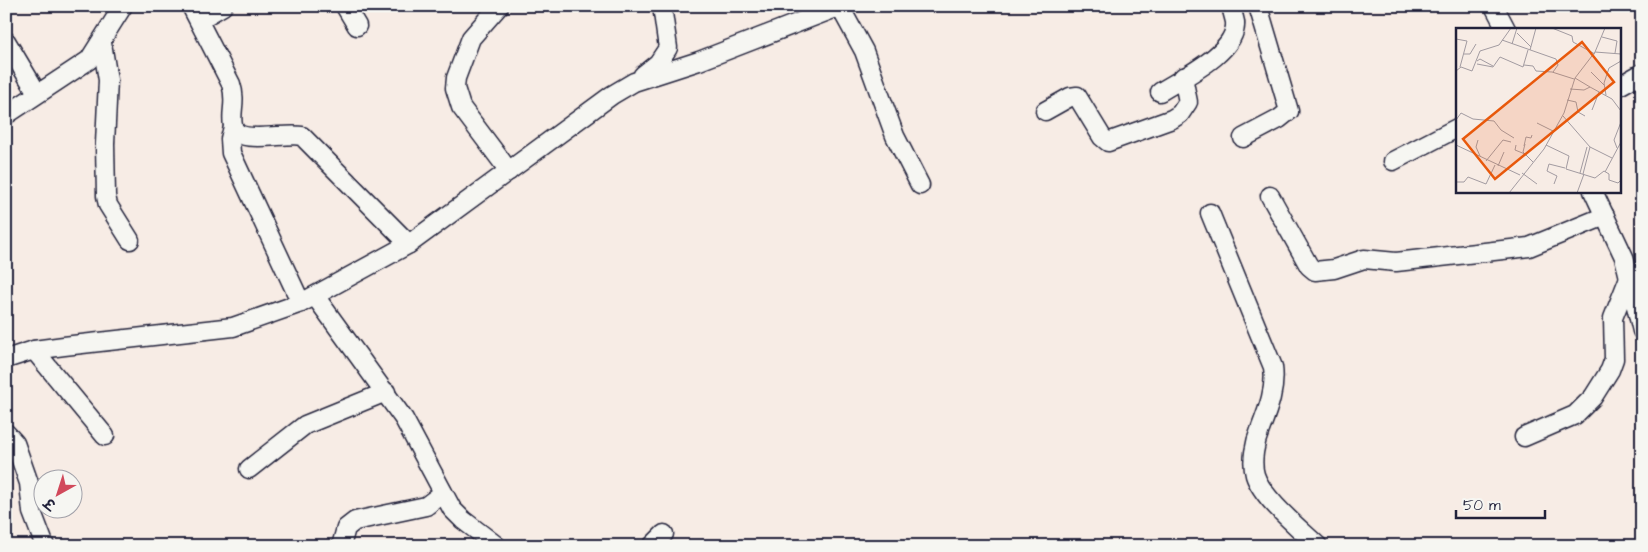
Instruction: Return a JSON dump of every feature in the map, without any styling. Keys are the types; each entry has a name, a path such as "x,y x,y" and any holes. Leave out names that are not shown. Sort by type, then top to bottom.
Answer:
{"street":[{"path":"6,115 90,60 123,6"},
{"path":"223,6 195,13 222,62 235,96 233,127 230,139 231,153 308,300 389,397 404,419 443,493 463,520 497,546"},
{"path":"345,6 357,26"},
{"path":"499,6 471,38 456,78 455,88 461,107 509,171"},
{"path":"6,359 34,350 233,327 308,300 409,244 658,63 668,48 662,6"},
{"path":"634,82 699,61 840,6 864,51 895,136 920,185"},
{"path":"1160,92 1218,55 1228,44 1235,22 1231,6"},
{"path":"1243,138 1279,119 1289,111 1258,6"},
{"path":"1494,6 1505,28"},
{"path":"6,41 37,93"},
{"path":"102,43 108,80 105,144 106,196 108,205 130,240"},
{"path":"1620,85 1642,73"},
{"path":"1045,111 1070,97 1077,96 1102,137 1108,142 1172,119 1180,114 1188,102 1183,77"},
{"path":"233,127 242,136 302,136 409,244"},
{"path":"1393,161 1456,129"},
{"path":"1593,192 1630,275 1642,331"},
{"path":"1270,196 1309,266 1315,271 1334,269 1364,259 1396,262 1529,247 1605,216"},
{"path":"1210,213 1273,367 1273,388 1255,445 1255,475 1269,496 1318,546"},
{"path":"1524,437 1575,415 1593,397 1610,370 1614,359 1612,318 1630,275"},
{"path":"34,350 105,436"},
{"path":"249,469 305,425 389,397"},
{"path":"6,432 15,443 24,468 29,483 32,512 45,546"},
{"path":"341,546 346,528 355,521 426,506 443,493"}]}
